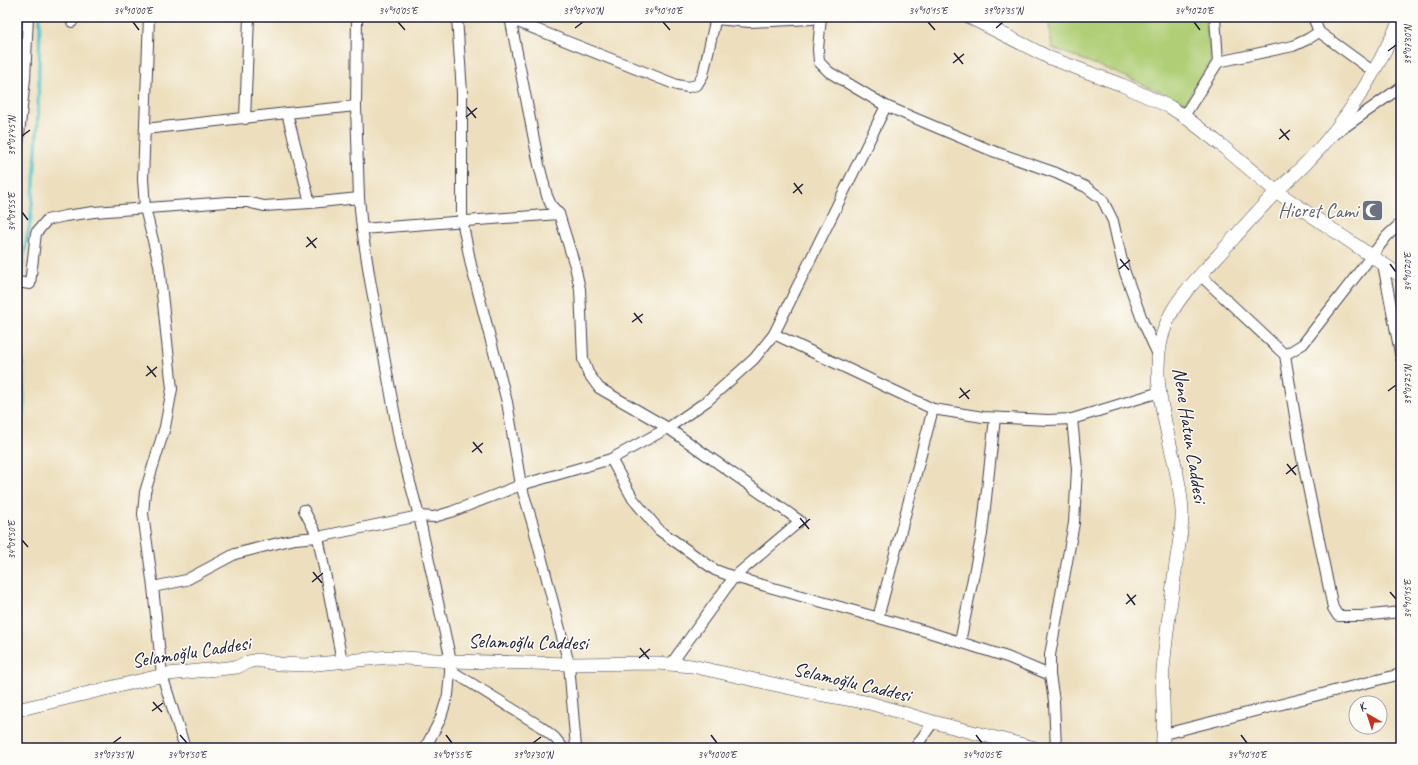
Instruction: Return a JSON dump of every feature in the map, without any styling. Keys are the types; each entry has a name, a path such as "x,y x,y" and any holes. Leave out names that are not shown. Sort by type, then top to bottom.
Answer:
{"main road":[{"path":"715,17 750,20 812,17"}],"street":[{"path":"17,153 21,79 28,17"},
{"path":"149,17 145,130 145,208 159,265 172,389 165,427 145,492 143,514 153,587 162,675 185,748"},
{"path":"245,119 249,17"},
{"path":"358,17 356,106 359,198 362,229 401,448 419,516 450,665 448,695 440,720 425,748"},
{"path":"457,17 462,93 462,220 471,264 507,402 521,485 533,525 569,664 576,748"},
{"path":"509,18 678,85 688,87 697,85 704,76 715,17"},
{"path":"822,17 818,49 819,62 829,72 886,106 990,150 1056,173 1086,187 1102,199 1113,221 1124,270 1143,322 1159,357"},
{"path":"969,17 1050,58 1149,96 1184,116 1277,192 1401,276"},
{"path":"1184,116 1218,62 1215,17"},
{"path":"1313,17 1319,32 1374,72"},
{"path":"509,18 539,165 547,196 559,214 575,266 580,289 583,359 588,373 599,388 668,428 800,521 734,577 671,664"},
{"name":"Nene Hatun Caddesi","path":"1162,748 1164,734 1163,672 1182,512 1180,492 1160,392 1158,373 1161,340 1168,321 1181,298 1200,275 1277,192 1311,159 1354,105 1374,72 1401,18"},
{"path":"1218,62 1294,46 1319,32"},
{"path":"1327,140 1401,87"},
{"path":"145,130 356,106"},
{"path":"153,587 186,580 235,554 295,539 318,537 419,516 434,517 446,514 521,485 611,459 668,428 707,401 754,359 774,334 886,106"},
{"path":"287,113 310,204"},
{"path":"17,282 30,284 36,233 48,220 65,216 145,208 228,202 247,202 264,206 310,204 359,198"},
{"path":"362,229 462,220 559,214"},
{"path":"1285,355 1303,344 1387,236 1401,223"},
{"path":"1383,264 1401,358"},
{"path":"1200,275 1285,355 1301,453 1333,608 1338,616 1361,616 1401,612"},
{"path":"774,334 933,409 995,418 1072,419 1160,392"},
{"path":"878,618 933,409"},
{"path":"960,642 982,534 995,418"},
{"path":"1056,748 1054,702 1050,676 1050,655 1074,523 1077,469 1072,419"},
{"path":"611,459 633,499 659,530 715,570 734,577 960,642 1007,657 1050,676"},
{"path":"304,510 318,537 342,661"},
{"name":"Selamoğlu Caddesi","path":"17,710 162,675 237,666 257,660 279,664 306,665 388,657 450,665 657,663 692,666 813,693 870,703 933,722 1035,748"},
{"path":"450,665 540,726 555,738 563,748"},
{"path":"1164,734 1401,674"},
{"path":"915,748 933,722"}],"green space":[{"path":"1048,17 1205,17 1211,59 1185,103 1112,71 1052,48"}],"waterway":[{"path":"17,302 30,224 34,184 38,116 40,17"},
{"path":"17,335 22,358 24,403 17,467"}],"place":[{"name":"Hicret Cami","path":"1373,210"}]}
